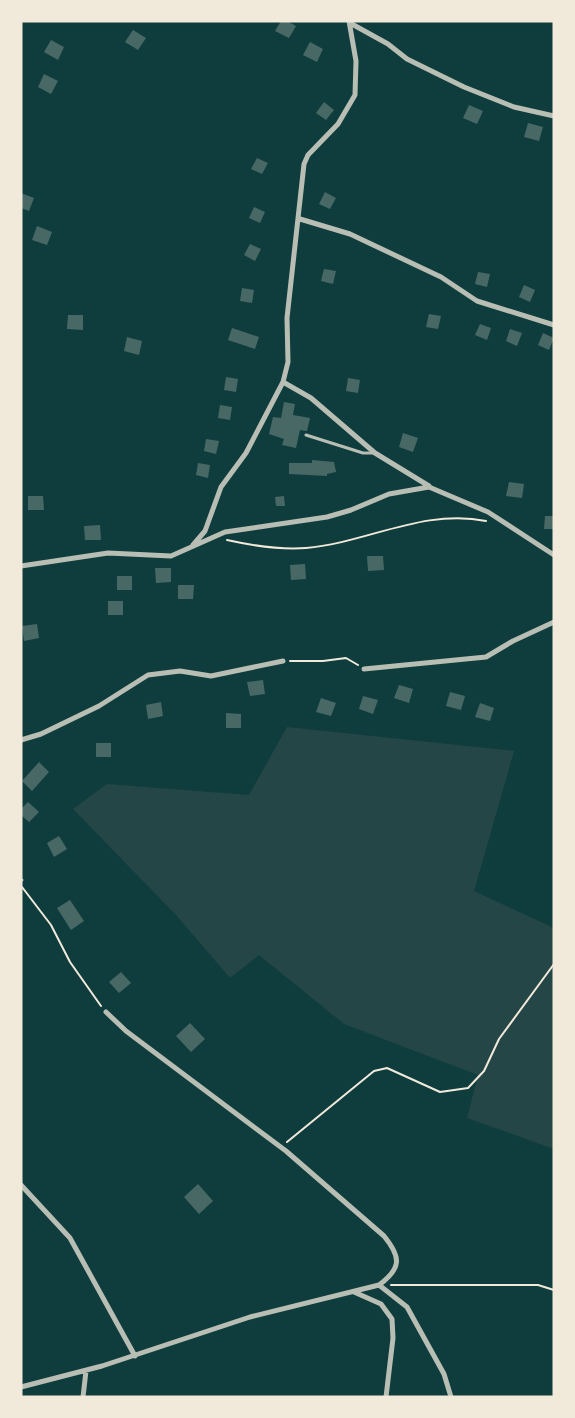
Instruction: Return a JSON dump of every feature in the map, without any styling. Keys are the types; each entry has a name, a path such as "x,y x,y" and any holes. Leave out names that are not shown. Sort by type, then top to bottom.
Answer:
{"street":[{"path":"350,22 407,58 464,87 514,107 554,116"},
{"path":"193,545 205,531 221,487 246,453 283,382 288,362 287,318 300,219 304,164 308,155 338,124 355,95 356,61 350,22"},
{"path":"300,219 350,234 441,278 477,301 554,325"},
{"path":"283,382 311,398 375,453 429,486 488,512 554,555"},
{"path":"21,566 108,553 171,556 225,532 327,517 351,510 389,494 429,486"},
{"path":"364,668 486,657 512,641 554,622"},
{"path":"21,740 42,734 99,706 148,675 180,671 211,676 283,661"},
{"path":"21,1387 86,1371 250,1317 379,1285 391,1276 396,1264 396,1251 384,1236 281,1147 126,1031 106,1012"},
{"path":"21,1185 70,1238 134,1356"},
{"path":"379,1285 407,1307 444,1374 451,1397"},
{"path":"353,1291 381,1304 392,1318 393,1338 386,1397"},
{"path":"83,1397 86,1371"}],"lane":[{"path":"306,435 362,453 375,453"}],"path":[{"path":"219,540 262,548 307,548 410,524 456,518 488,521"},
{"path":"283,661 323,661 346,658 364,668"},
{"path":"21,880 23,888 51,925 70,962 106,1012"},
{"path":"281,1147 374,1071 387,1068 440,1092 468,1088 484,1071 499,1038 554,964"},
{"path":"379,1285 538,1285 554,1290"}],"shaded area":[{"path":"287,727 514,751 474,891 554,928 554,1149 467,1118 478,1075 344,1024 259,955 230,978 176,915 73,809 107,784 249,795"}],"building":[{"path":"281,21 287,21 296,26 289,38 275,31"},
{"path":"133,30 146,38 138,50 125,42"},
{"path":"51,40 64,47 58,60 44,52"},
{"path":"310,42 323,49 317,62 303,55"},
{"path":"44,74 58,81 51,94 38,87"},
{"path":"324,102 334,110 326,120 316,113"},
{"path":"469,105 483,111 477,124 463,118"},
{"path":"528,123 543,127 539,141 524,137"},
{"path":"257,158 268,163 262,174 251,169"},
{"path":"325,192 336,198 330,209 319,204"},
{"path":"21,193 34,198 29,211 21,208"},
{"path":"254,207 265,212 260,223 249,218"},
{"path":"37,226 52,232 47,245 32,240"},
{"path":"250,244 261,249 255,261 244,255"},
{"path":"324,269 336,271 333,284 321,281"},
{"path":"478,272 490,274 487,287 475,284"},
{"path":"524,285 535,290 530,302 519,297"},
{"path":"242,288 254,290 252,303 240,301"},
{"path":"429,314 441,316 438,329 426,327"},
{"path":"68,315 83,315 83,330 67,329"},
{"path":"480,324 491,328 487,340 475,335"},
{"path":"232,328 259,337 255,349 228,340"},
{"path":"510,329 522,333 517,346 506,341"},
{"path":"543,333 554,338 549,350 538,345"},
{"path":"127,337 142,341 139,355 124,351"},
{"path":"226,377 238,379 236,392 224,390"},
{"path":"348,378 360,380 358,393 346,391"},
{"path":"284,402 295,404 293,415 310,418 307,431 300,430 296,448 282,445 284,439 269,434 273,417 281,418"},
{"path":"220,405 232,407 230,420 218,418"},
{"path":"403,433 418,438 413,452 399,447"},
{"path":"206,439 219,441 216,454 204,451"},
{"path":"312,460 334,462 336,472 327,474 327,476 289,474 289,463 312,463"},
{"path":"198,463 210,465 208,478 196,475"},
{"path":"509,482 524,484 522,498 506,496"},
{"path":"28,496 43,496 44,510 28,510"},
{"path":"284,496 285,506 276,506 275,497"},
{"path":"545,516 554,516 554,529 544,529"},
{"path":"100,525 101,540 85,540 84,526"},
{"path":"367,556 383,556 384,570 368,571"},
{"path":"305,564 306,579 291,580 290,565"},
{"path":"155,568 171,568 171,582 156,583"},
{"path":"117,576 132,576 132,590 117,590"},
{"path":"178,585 194,585 193,599 178,599"},
{"path":"108,601 123,601 123,615 108,615"},
{"path":"37,624 39,638 24,641 22,626"},
{"path":"263,680 265,694 250,696 247,682"},
{"path":"399,685 413,689 409,703 394,698"},
{"path":"450,692 465,696 461,710 446,706"},
{"path":"363,696 378,700 373,714 359,709"},
{"path":"321,698 336,703 331,716 316,712"},
{"path":"161,702 163,716 148,719 146,705"},
{"path":"480,703 494,708 490,721 475,717"},
{"path":"226,713 241,714 241,728 226,728"},
{"path":"96,743 111,743 111,757 96,757"},
{"path":"39,762 49,772 32,791 22,781"},
{"path":"28,802 39,812 29,822 21,815 21,809"},
{"path":"59,836 67,849 54,857 47,843"},
{"path":"70,900 84,921 71,930 57,908"},
{"path":"121,972 131,983 119,993 109,982"},
{"path":"190,1023 205,1039 191,1052 176,1036"},
{"path":"198,1184 213,1201 199,1214 184,1197"}]}
